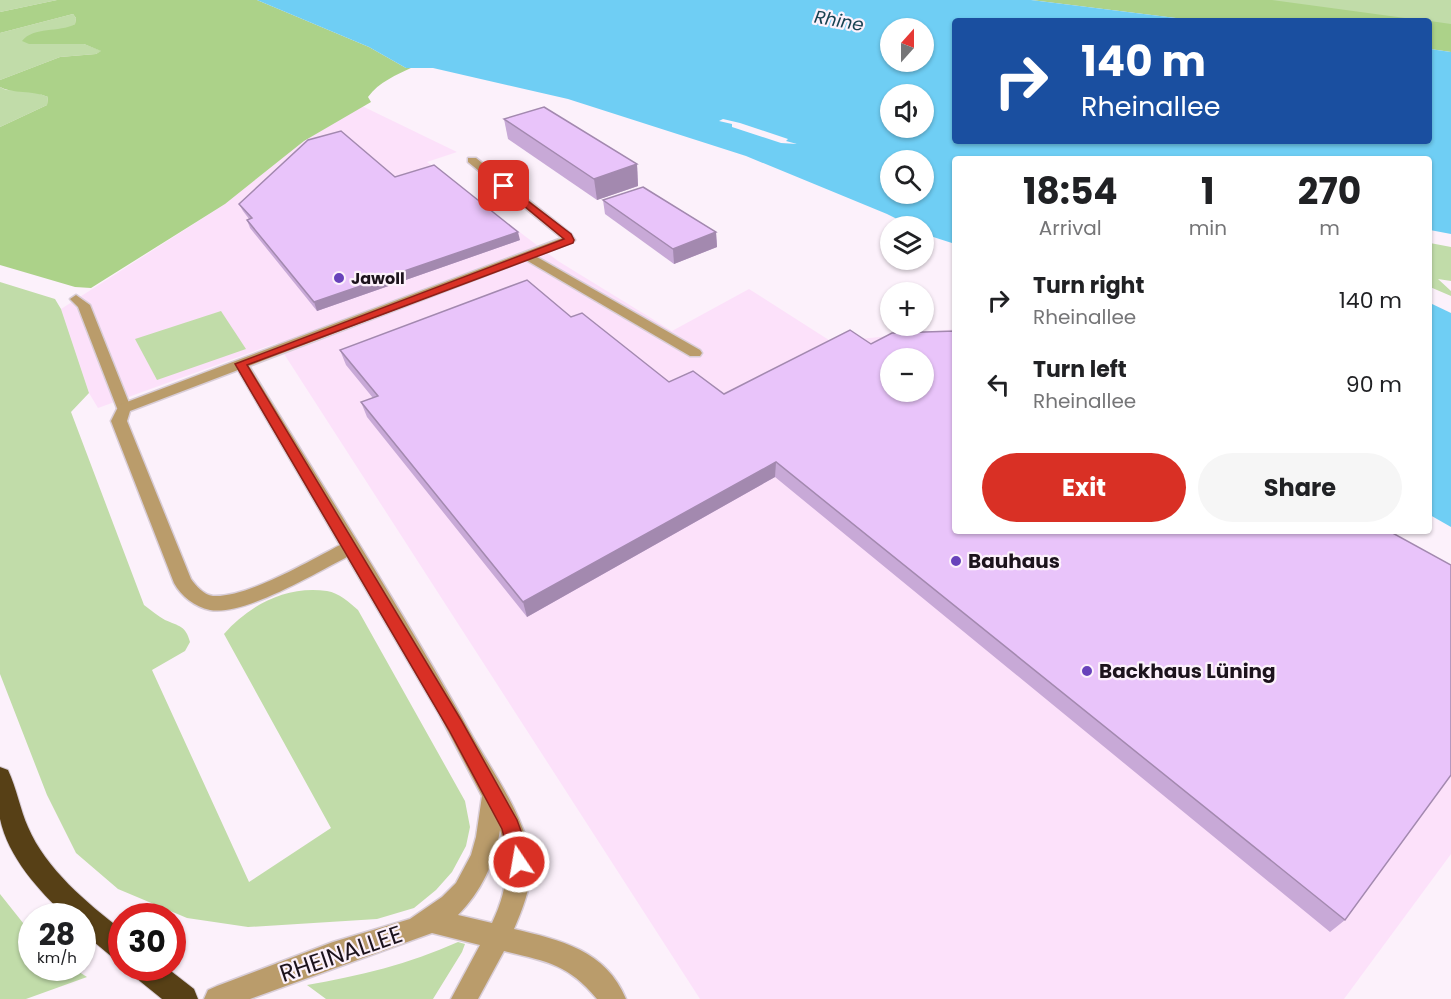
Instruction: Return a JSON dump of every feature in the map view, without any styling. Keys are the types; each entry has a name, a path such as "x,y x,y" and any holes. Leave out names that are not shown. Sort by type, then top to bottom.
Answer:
{"highway":[{"path":"0,778 23,843 62,892 108,936"},
{"path":"162,981 184,999"}],"street":[{"path":"124,408 530,257 569,240 567,236 472,160"},
{"path":"530,257 696,352"},
{"path":"76,299 84,305 124,408 119,421 183,583 194,595 212,603 250,595 350,548"},
{"path":"241,364 446,708 510,826 517,845 519,862 514,893 498,936 464,999"},
{"name":"RHEINALLEE","path":"217,999 350,948 401,934 431,921 459,898 474,873 491,830 493,794"},
{"path":"431,921 562,953 576,960 602,983 613,999"}],"shaded area":[{"path":"362,106 457,152 427,162 558,261 672,331 749,289 832,342 889,336 934,336 934,331 952,329 952,534 995,534 1451,569 1451,854 1344,999 700,999 277,343 98,408 89,393 61,309 225,204 304,141"}],"green space":[{"path":"0,0 57,0 0,12"},
{"path":"57,0 257,0 369,47 406,68 413,67 383,83 368,97 371,102 304,141 225,204 91,288 75,287 0,265 0,127 47,105 48,97 5,89 0,87 0,80 60,57 96,54 101,51 84,44 29,44 22,41 33,33 75,24 76,18 73,14 0,33 0,12"},
{"path":"1031,0 1272,0 1405,18 1176,18"},
{"path":"1183,0 1451,0 1451,45 1432,43 1432,18 1294,18"},
{"path":"73,14 76,18 75,24 66,29 48,31 29,44 84,44 102,51 96,54 60,57 0,80 0,33"},
{"path":"1432,21 1451,24 1451,52 1432,49"},
{"path":"0,87 6,90 32,91 48,97 47,105 0,127"},
{"path":"1432,243 1451,247 1451,281 1438,279 1451,291 1451,296 1432,288"},
{"path":"0,282 55,299 61,309 89,393 71,412 144,605 165,620 181,627 190,642 185,651 152,670 249,882 331,828 224,634 257,606 283,594 298,591 331,592 358,610 465,801 470,827 466,846 452,872 436,890 414,908 377,919 248,927 187,918 186,903 151,903 118,889 76,853 47,795 0,674"},
{"path":"221,311 246,349 157,380 135,339"},
{"path":"0,894 18,917 18,981 76,981 26,999 0,999"},
{"path":"458,942 465,944 462,952 433,999 326,999 307,985 384,968 421,957"}],"water":[{"name":"Rhine","path":"257,0 1031,0 1176,18 952,18 952,144 1432,144 1432,49 1451,52 1451,234 1432,230 1432,156 952,156 952,243 934,237 934,216 891,216 746,156 568,99 433,68 406,68 369,47"},
{"path":"1432,304 1451,313 1451,527 1432,516"}],"pier":[{"path":"723,119 788,139 786,141 797,144 781,143 732,127 732,124 719,121"}],"building":[{"path":"544,107 637,164 594,179 504,119"},
{"path":"341,131 395,177 434,165 518,232 314,302 247,220 252,218 239,204 308,140"},
{"path":"643,187 716,232 673,249 603,200"},
{"path":"527,280 571,317 582,313 669,382 693,371 724,394 850,330 871,344 886,336 934,336 934,332 952,331 952,534 1394,534 1451,565 1451,775 1345,920 776,462 523,602 361,402 378,396 340,350"}],"place":[{"name":"Jawoll","path":"339,278"},
{"name":"Bauhaus","path":"956,561"},
{"name":"Backhaus Lüning","path":"1087,671"}],"route":[{"path":"504,186 569,240 564,244 241,364 455,725 510,826 517,845 519,862"}]}
